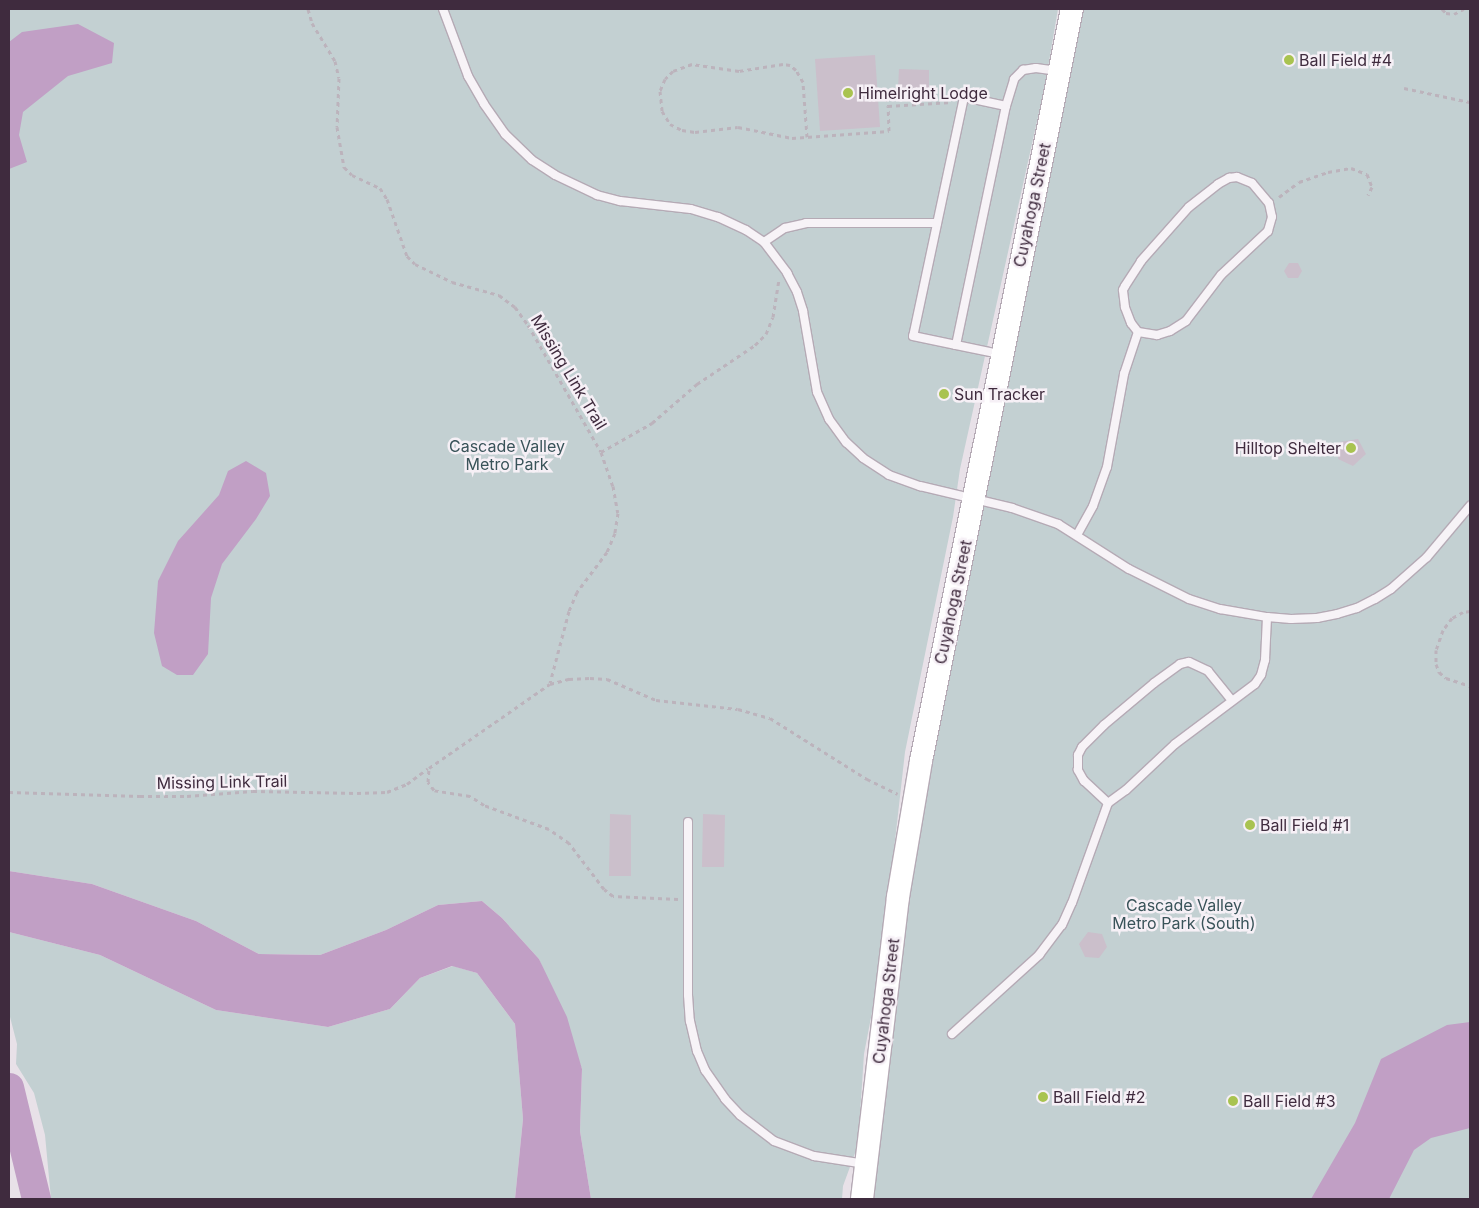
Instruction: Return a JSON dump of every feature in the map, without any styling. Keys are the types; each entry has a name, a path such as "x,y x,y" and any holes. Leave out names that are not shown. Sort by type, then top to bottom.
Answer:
{"street":[{"name":"Cuyahoga Street","path":"862,1199 898,897 914,802 1072,9"}],"lane":[{"path":"443,9 468,76 484,104 505,134 532,160 555,175 597,195 620,202 691,209 718,217 746,230 764,242 784,269 797,292 803,311 817,392 829,419 846,442 863,458 889,475 920,486 1037,516 1077,535 1129,569 1189,599 1220,609 1267,618 1317,618 1357,608 1375,599 1390,589 1427,557 1470,506"},
{"path":"956,345 1006,106 1014,80 1023,70 1036,68 1060,72"},
{"path":"1002,354 914,336 964,97 1006,106"},
{"path":"1237,177 1252,183 1269,203 1272,217 1268,231 1221,275 1186,321 1170,331 1157,335 1138,332 1131,323 1125,307 1123,290 1141,261 1189,207 1218,184 1229,178 1237,177"},
{"path":"764,242 785,228 806,223 937,223"},
{"path":"1077,535 1092,506 1107,467 1124,374 1138,332"},
{"path":"952,1034 1039,955 1062,925 1072,903 1108,803 1126,790 1175,744 1255,684 1261,676 1265,660 1267,618"},
{"path":"1108,803 1084,781 1078,770 1078,755 1082,747 1104,725 1154,683 1180,664 1189,662 1208,671 1232,701"},
{"path":"688,822 690,1021 697,1051 713,1084 740,1115 774,1141 814,1156 867,1165"}],"path":[{"name":"Missing Link Trail","path":"9,792 140,796 187,796 253,791 357,794 387,792 407,784 550,684 562,633 574,598 608,552 616,533 618,513 600,449 528,325 515,307 499,295 452,282 415,264 407,256 387,199 380,188 352,175 344,166 338,127 339,78 335,61 312,23 308,9"},
{"path":"1442,9 1454,14 1464,9"},
{"path":"807,137 803,82 796,70 790,65 776,65 739,71 692,64 674,71 665,80 660,91 662,112 670,124 682,130 695,132 738,127 776,136 807,137 889,131 887,89"},
{"path":"1404,88 1470,102"},
{"path":"888,106 963,101"},
{"path":"1276,199 1299,182 1328,172 1351,168 1367,174 1372,188 1368,195"},
{"path":"600,449 652,423 696,384 744,353 766,334 773,317 778,282 784,269"},
{"path":"1470,612 1463,612 1452,618 1443,630 1436,650 1436,664 1439,672 1446,678 1470,686"},
{"path":"550,684 569,679 607,679 656,700 738,709 770,718 867,779 914,802"},
{"path":"429,768 428,782 434,790 470,796 484,805 549,829 563,838 576,851 604,889 613,896 688,899"}],"green space":[{"name":"Cascade Valley Metro Park","path":"9,9 1058,9 1045,85 960,469 953,517 905,752 881,965 864,1054 858,1145 843,1186 842,1199 591,1199 580,1131 582,1069 539,959 502,918 482,901 438,905 386,930 320,955 259,954 196,921 92,884 9,871"},
{"name":"Cascade Valley Metro Park (South)","path":"1078,9 1470,9 1470,1199 862,1199 891,958"},
{"path":"9,932 100,955 216,1010 328,1027 390,1009 420,978 453,966 477,973 515,1024 523,1119 515,1199 51,1199 45,1135 34,1093 16,1064 17,1044 9,1013"}],"shaded area":[{"path":"78,24 114,43 112,63 68,76 23,112 19,135 27,162 9,169 9,42 22,32"},
{"path":"246,461 266,473 270,496 256,519 222,564 211,598 208,654 193,675 177,675 162,666 154,633 158,581 178,541 219,495 228,471"},
{"path":"9,871 92,884 196,921 259,954 320,955 386,930 438,905 482,901 502,918 539,959 567,1017 582,1069 580,1131 591,1199 515,1199 523,1119 515,1024 477,973 452,966 420,978 390,1009 328,1027 216,1010 100,955 9,932"},
{"path":"1470,1022 1470,1128 1431,1138 1414,1150 1389,1199 1311,1199 1355,1123 1381,1059 1447,1025"}],"building":[{"name":"Himelright Lodge","path":"875,55 880,127 820,131 815,59"},
{"path":"899,69 929,70 929,89 898,88"},
{"path":"1289,263 1298,263 1302,271 1298,278 1288,278 1284,271"},
{"name":"Hilltop Shelter","path":"1358,439 1366,454 1353,466 1338,459 1340,442"},
{"path":"610,814 631,815 631,876 609,876"},
{"path":"703,814 725,815 724,867 702,867"},
{"path":"1088,932 1102,934 1107,947 1099,958 1085,957 1079,944"}],"waterway":[{"path":"9,1087 36,1199"}],"place":[{"name":"Ball Field #4","path":"1289,60"},
{"name":"Himelright Lodge","path":"848,93"},
{"name":"Sun Tracker","path":"944,394"},
{"name":"Hilltop Shelter","path":"1351,448"},
{"name":"Ball Field #1","path":"1250,825"},
{"name":"Ball Field #2","path":"1043,1097"},
{"name":"Ball Field #3","path":"1233,1101"}]}
